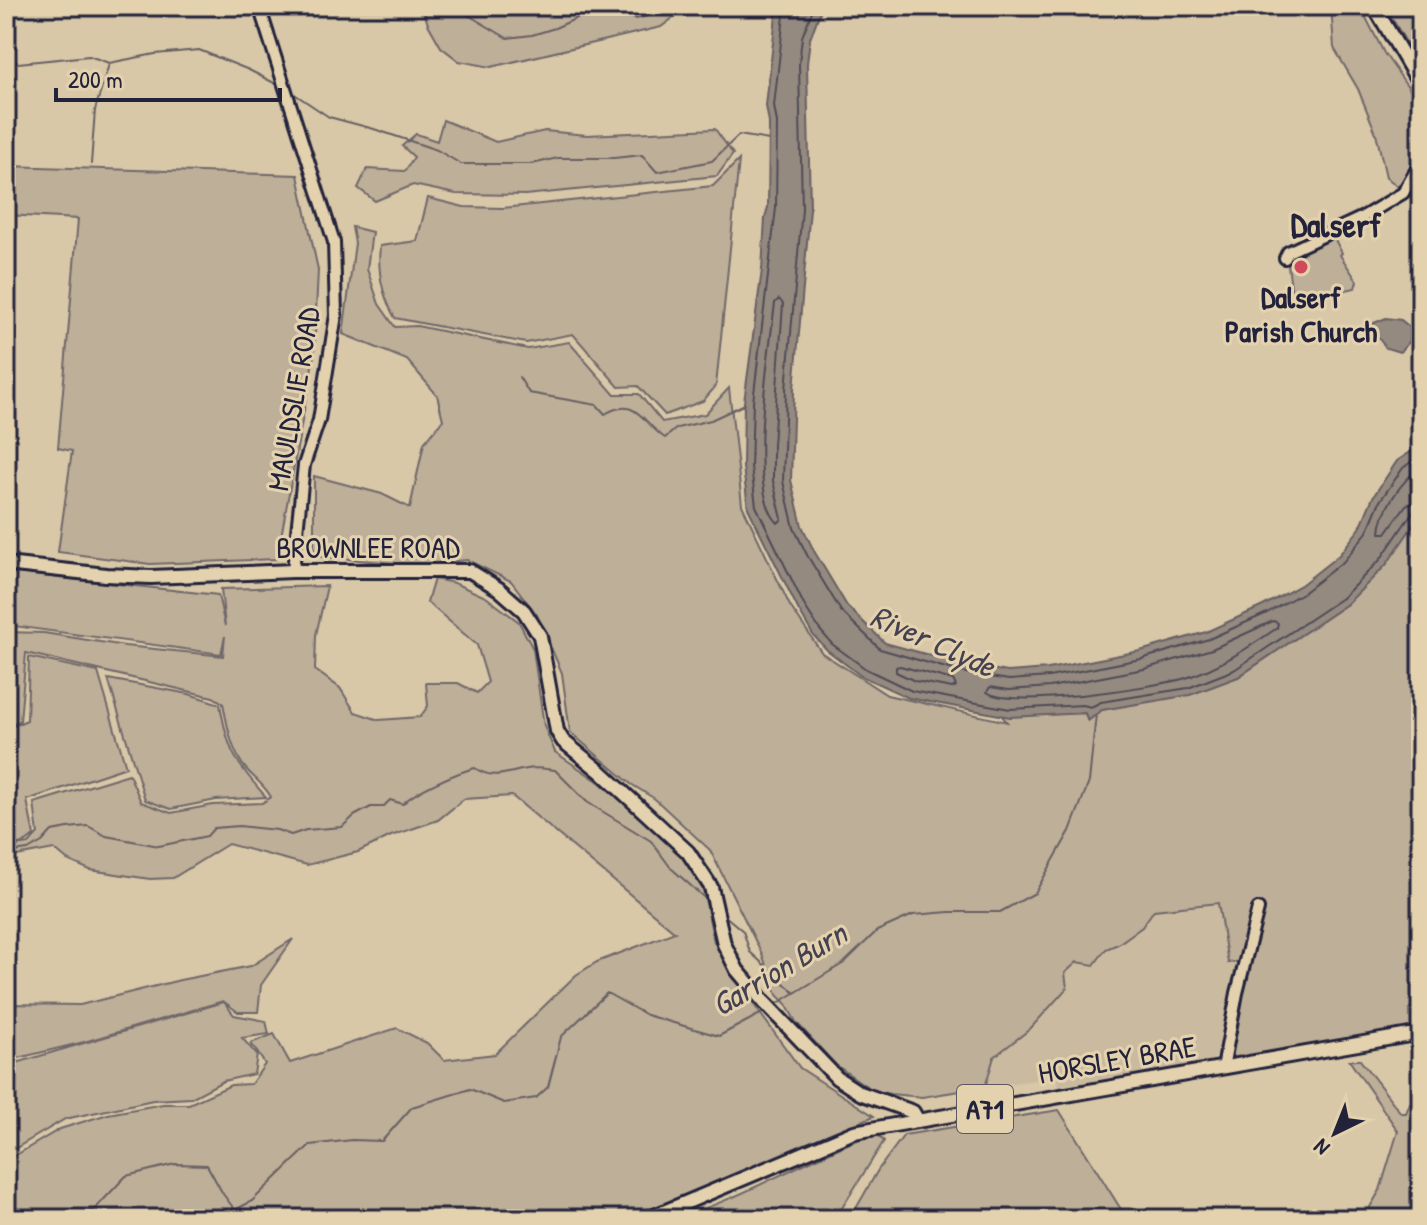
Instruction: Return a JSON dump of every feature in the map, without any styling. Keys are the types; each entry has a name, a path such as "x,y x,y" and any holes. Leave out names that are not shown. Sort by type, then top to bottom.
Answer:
{"main road":[{"path":"1374,6 1421,86"},
{"name":"BROWNLEE ROAD","path":"6,564 151,577 293,571 470,571 499,589 524,611 540,636 557,731 563,741 688,852 711,887 724,944 737,970 837,1078 860,1093 913,1112 917,1119"},
{"name":"HORSLEY BRAE","path":"647,1219 854,1132 1421,1033"}],"street":[{"name":"MAULDSLIE ROAD","path":"259,6 334,242 336,315 319,420 304,465 293,571"},
{"path":"1285,258 1288,252 1361,218 1403,193 1421,162"},
{"path":"1223,1068 1237,993 1258,909"}],"shaded area":[{"path":"422,6 689,6 661,27 491,67 459,61 441,47"},
{"path":"1331,6 1360,6 1384,53 1421,105 1421,205 1386,177 1376,133 1358,89 1334,48"},
{"path":"1385,6 1421,6 1421,68"},
{"path":"443,120 496,142 545,131 587,135 715,129 733,154 717,176 525,195 456,194 413,185 375,201 358,188 367,169 405,171 414,157 402,146 416,134 437,141"},
{"path":"739,160 716,386 703,401 665,415 638,386 619,387 573,334 526,343 395,318 387,301 380,275 380,246 417,241 428,198 464,207 503,208 713,186"},
{"path":"6,166 298,175 318,270 314,355 277,559 150,564 58,552 72,451 58,448 78,219 6,215"},
{"path":"352,227 372,232 367,269 379,304 395,327 417,326 528,349 569,342 614,394 639,394 662,422 705,414 729,388 742,505 790,606 822,653 887,695 1007,722 1002,716 1085,713 1087,720 1102,710 1238,677 1347,604 1421,514 1421,1028 1243,1061 1234,1059 1229,1054 1248,960 1228,963 1218,903 1154,910 1142,927 1106,949 1094,965 1077,962 1065,973 1067,988 1030,1029 994,1057 985,1087 922,1097 890,1094 872,1090 836,1065 796,1022 777,995 762,954 710,850 655,799 631,784 570,732 562,673 537,615 511,581 467,560 415,565 314,556 314,476 382,494 410,508 424,443 443,420 437,395 407,360 343,334 355,243"},
{"path":"1333,236 1342,253 1340,255 1357,281 1355,288 1293,302 1287,258"},
{"path":"6,572 218,595 225,626 221,589 327,586 316,635 315,670 340,688 355,712 379,720 420,717 428,706 426,683 458,683 477,693 488,682 477,645 427,602 434,579 454,583 486,597 519,622 533,649 544,726 555,752 599,782 684,854 703,889 714,942 757,1009 800,1068 874,1116 630,1219 6,1219 6,1161 60,1129 108,1114 163,1104 189,1104 231,1085 251,1084 265,1064 251,1043 274,1034 290,1063 397,1028 427,1043 444,1060 495,1054 576,975 597,962 675,932 512,796 464,799 438,820 391,836 358,852 307,865 228,844 173,878 150,879 90,870 67,860 54,849 6,858 6,729 27,720 29,657 98,672 126,767 27,800 34,836 26,842 7,847 29,844 38,834 34,803 129,774 141,802 171,813 213,805 262,803 271,797 241,762 230,737 223,703 213,697 26,653 20,721 6,726 6,632 44,633 125,646 223,656 225,636 221,654 6,625"},
{"path":"108,679 189,694 220,704 234,755 266,797 216,800 171,809 145,800"},
{"path":"1219,903 1228,962 1249,960 1229,1054 1219,1052 1214,1060 1194,1067 1058,1086 1056,1077 985,1087 994,1057 1030,1030 1067,988 1065,973 1077,962 1094,965 1106,949 1118,944 1149,920 1154,910"},
{"path":"293,939 261,985 258,1012 238,1012 223,1001 84,1042 6,1061 6,1004 80,1005 251,966"},
{"path":"224,1002 234,1015 266,1021 269,1034 242,1038 257,1055 254,1074 223,1081 191,1098 153,1100 65,1119 6,1154 6,1066"},
{"path":"1349,1060 1360,1060 1401,1113 1406,1113 1410,1103 1421,1104 1421,1208 1414,1219 1363,1219 1380,1190 1398,1131"},
{"path":"1059,1110 1127,1219 850,1219 878,1170 904,1135"},
{"path":"877,1134 884,1141 835,1219 681,1219 681,1216"}],"water":[{"name":"River Clyde","path":"777,6 822,6 810,39 807,64 810,209 794,389 791,480 802,526 814,551 847,606 885,643 962,664 1008,672 1048,669 1140,651 1206,632 1301,585 1339,555 1360,528 1373,497 1397,461 1421,445 1421,514 1386,565 1347,604 1238,677 1190,695 1102,710 1088,721 1085,713 1010,717 909,698 861,676 827,650 813,635 798,609 748,508 743,467 744,402 768,207 769,123 766,106"},
{"path":"1386,318 1401,320 1412,329 1410,341 1400,352 1386,348 1373,331 1374,323"}],"waterway":[{"path":"453,6 507,38 532,35 586,14 610,9 636,19 655,14 664,6"},
{"path":"6,55 18,63 89,56 109,63 199,50 280,86"},
{"path":"91,164 95,110 109,64"},
{"path":"293,93 329,117 437,150 461,164 532,164 558,158 642,155 657,172 712,161 739,135 769,140"},
{"path":"519,377 529,393 597,405 605,414 616,409 632,410 665,438 677,428 711,420 745,404"},
{"name":"Garrion Burn","path":"775,1005 844,963 877,931 913,915 1000,912 1035,893 1070,831 1089,782 1096,714"},
{"path":"6,853 28,850 42,842 52,831 88,826 106,836 159,846 207,836 214,828 239,826 277,830 291,835 306,830 342,827 371,807 383,807 390,800 403,804 426,788 467,770 475,768 494,775 541,768 555,770 587,802 651,841 671,868 709,902"},
{"path":"724,915 743,931 750,952 772,972"},
{"path":"776,976 795,993"},
{"name":"Garrion Burn","path":"47,1219 48,1215 93,1211 126,1176 175,1164 207,1165 235,1210 252,1201 310,1145 352,1140 382,1141 412,1107 470,1089 504,1103 536,1098 548,1087 561,1037 607,993 646,1015 719,1036 766,1011"}],"place":[{"name":"Dalserf Parish Church","path":"1301,267"}],"district":[{"name":"Dalserf","path":"1336,225"}]}
